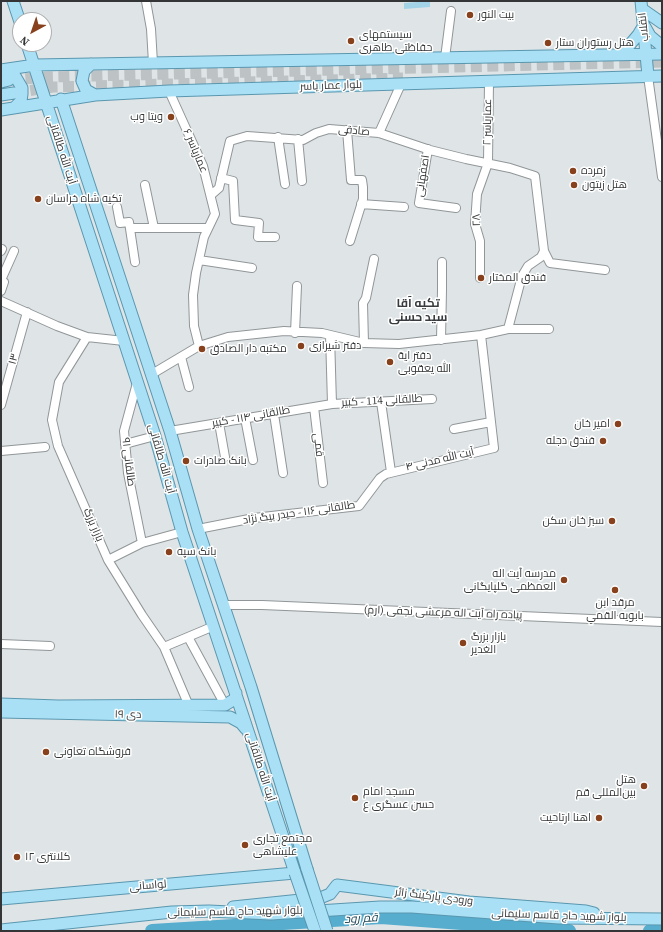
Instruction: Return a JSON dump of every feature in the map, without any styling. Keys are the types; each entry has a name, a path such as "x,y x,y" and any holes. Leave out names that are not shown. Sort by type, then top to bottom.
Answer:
{"main road":[{"path":"13,1 17,12"},
{"path":"641,5 662,23"},
{"name":"انقلاب","path":"641,5 648,76"},
{"path":"644,25 650,36 662,46"},
{"path":"622,54 638,36 644,25"},
{"path":"15,68 21,61 25,52"},
{"name":"آیت الله طالقانی","path":"30,52 138,382 182,532 315,931"},
{"path":"2,70 34,65 662,54"},
{"path":"91,64 84,71 82,81 86,90 95,95"},
{"path":"2,70 15,76 22,88 21,101 14,108"},
{"name":"بلوار عمار یاسر","path":"1,110 95,95 169,91 662,76"},
{"path":"1,95 14,93"},
{"name":"آیت الله طالقانی","path":"61,100 152,374 198,529 255,699 327,931"},
{"path":"225,705 235,700 236,693"},
{"name":"۱۹ دی","path":"1,704 225,705"},
{"name":"۱۹ دی","path":"1,712 230,717 241,723 248,733"},
{"name":"لواسانی","path":"1,899 295,873"},
{"name":"ورودی پارکینگ زائر","path":"209,911 239,906 320,898 330,894 336,885 354,886 469,902 586,911 610,918"},
{"name":"بلوار شهید حاج قاسم سلیمانی","path":"1,930 172,912 209,911 271,914 380,907 412,907 559,918 662,919"}],"street":[{"path":"146,1 153,63"},
{"path":"445,58 451,11"},
{"path":"648,76 661,151 662,177"},
{"name":"عماریاسر ۲","path":"488,163 489,82"},
{"path":"379,133 401,84"},
{"name":"عماریاسر ۶","path":"169,91 203,166 215,214 208,228"},
{"name":"صادقی","path":"211,195 219,188 230,141 247,136 278,137 303,140 316,133 329,129 379,133 428,149 488,163 534,176 544,251"},
{"path":"347,130 351,180 362,180 363,199 350,241"},
{"path":"278,137 285,184"},
{"path":"298,139 302,181"},
{"name":"اصفهانی","path":"428,149 419,202 456,208"},
{"name":"۲۸","path":"480,278 480,241 475,224 477,194 488,163"},
{"path":"221,178 233,181 235,220 259,223 258,237 275,237"},
{"path":"144,185 154,228"},
{"path":"361,204 404,207"},
{"path":"117,207 120,223 129,222 136,262"},
{"path":"130,228 208,228 199,260 193,295 194,326 199,346"},
{"path":"1,291 4,282 1,280 14,251"},
{"path":"544,251 550,263 605,270"},
{"path":"508,329 522,276 528,266 541,257 544,251"},
{"path":"364,343 363,303 366,298 374,259"},
{"path":"199,260 252,268"},
{"path":"441,340 442,262"},
{"path":"296,333 298,286"},
{"path":"1,301 57,326 87,337 124,341"},
{"name":"۱۳","path":"1,405 27,312"},
{"path":"152,374 199,346 228,337 284,331 296,333 322,333 364,343 399,344 481,335 508,329 549,329"},
{"path":"330,335 332,404"},
{"path":"454,429 491,422 481,335"},
{"name":"بازار بزرگ","path":"87,337 59,382 52,420 58,446 108,560 164,648 189,706"},
{"path":"181,357 189,387"},
{"name":"طالقانی ۹۱","path":"138,382 124,431 128,473 142,543"},
{"name":"طالقانی 114 - کبیر","path":"332,404 432,399"},
{"path":"381,402 389,473"},
{"name":"طالقانی ۱۱۴ - کبیر","path":"170,431 332,404"},
{"name":"قمی","path":"314,407 323,483"},
{"path":"274,414 283,473"},
{"path":"245,418 253,460"},
{"name":"۴ آیت الله مدنی","path":"389,473 494,448 491,422"},
{"path":"219,423 225,457"},
{"path":"125,444 155,436"},
{"path":"1,451 45,447"},
{"name":"طالقانی ۱۱۶ - حیدر بیگ نژاد","path":"198,529 254,518 360,506 380,478 389,473"},
{"path":"108,560 142,543 182,532"},
{"name":"پیاده راه آیت اله مرعشی نجفی (ارم)","path":"224,605 262,605 662,622"},
{"path":"164,648 214,626"},
{"path":"188,637 225,705"},
{"path":"1,644 50,646"}],"shaded area":[{"path":"430,1 430,7 404,9 404,3"}],"waterway":[{"name":"قم رود","path":"152,931 381,917 569,931"},
{"name":"قم رود","path":"650,931 662,930"}],"tunnel":[{"path":"9,80 50,77 662,62"},
{"path":"14,93 53,87 403,78"}],"place":[{"name":"بیت النور","path":"470,15"},
{"name":"سیستمهای حفاظتی طاهری","path":"351,41"},
{"name":"هتل رستوران ستار","path":"548,43"},
{"name":"ویتا وب","path":"171,117"},
{"name":"زمرده","path":"573,171"},
{"name":"هتل زیتون","path":"574,185"},
{"name":"تکیه شاه خراسان","path":"38,199"},
{"name":"فندق المختار","path":"481,278"},
{"name":"دفتر شیرازی","path":"301,346"},
{"name":"مکتبه دار الصادق","path":"202,349"},
{"name":"دفتر ایة الله یعقوبی","path":"390,362"},
{"name":"امیر خان","path":"618,424"},
{"name":"فندق دجله","path":"603,441"},
{"name":"بانک صادرات","path":"186,461"},
{"name":"سبز خان سکن","path":"612,521"},
{"name":"بانک سپه","path":"169,552"},
{"name":"مدرسه آیت اله العمظمی گلپایگانی","path":"564,580"},
{"name":"مرقد ابن بابويه القمي","path":"615,590"},
{"name":"بازار بزرگ الغدیر","path":"463,643"},
{"name":"فروشگاه تعاونی","path":"46,752"},
{"name":"هتل بین‌المللی قم","path":"644,786"},
{"name":"مسجد امام حسن عسگری ع","path":"355,798"},
{"name":"اهنا ارتاحیت","path":"599,818"},
{"name":"مجتمع تجاری علیشاهی","path":"245,845"},
{"name":"کلانتری ۱۲","path":"17,857"}],"district":[{"name":"تکیه آقا سید حسنی","path":"418,311"}]}
